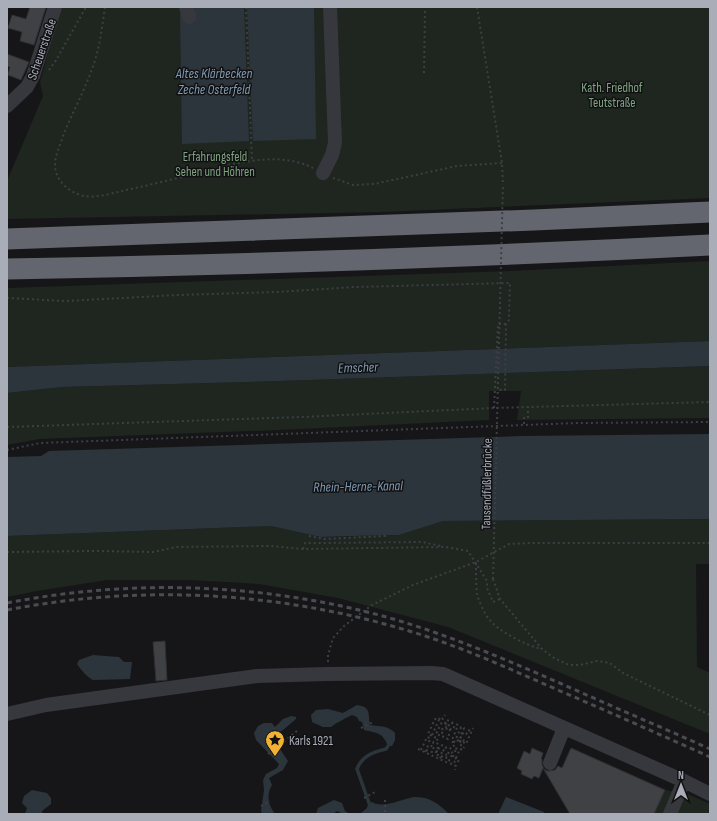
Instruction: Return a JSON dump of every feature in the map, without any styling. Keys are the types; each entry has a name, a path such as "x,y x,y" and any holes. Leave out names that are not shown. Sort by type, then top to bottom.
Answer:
{"highway":[{"path":"7,239 495,222 710,212"},
{"path":"7,269 137,267 541,254 710,245"}],"street":[{"name":"Scheuerstraße","path":"7,106 27,87 33,76 54,7"},
{"path":"323,173 332,155 335,143 330,7"},
{"path":"7,714 46,705 257,676 327,674 443,674 710,794"},
{"path":"550,763 564,728"},
{"path":"670,814 684,781"}],"path":[{"path":"33,76 42,74 49,70 86,7"},
{"path":"105,7 100,42 93,68 69,121 57,152 55,166 62,183 70,190 84,196 94,196 144,187 232,164 276,159 311,167 338,181 354,185 374,184 396,180 457,166 502,163"},
{"path":"246,7 252,161"},
{"path":"424,73 425,7"},
{"name":"Tausendfüßlerbrücke","path":"477,7 502,163 503,184 493,579 500,599"},
{"path":"7,298 66,301 178,295 278,292 355,286 510,283 509,320 506,324 505,390 497,390"},
{"path":"494,408 498,324 506,324"},
{"path":"7,427 302,417 494,408 710,402"},
{"path":"524,424 524,418 528,418 528,407"},
{"path":"7,450 40,443 524,424 710,422"},
{"path":"309,536 324,539 386,536"},
{"path":"303,549 305,543 422,542 468,551 476,562 486,581 487,588 494,602 500,599 542,649 554,658 569,665 580,665 598,661 610,663 623,673 710,715"},
{"path":"327,674 328,655 333,638 344,626 372,605 413,585 476,562 509,544 710,543"},
{"path":"7,552 153,552 176,547 270,546 303,549 446,547"},
{"path":"476,562 477,595 488,619 515,638 533,648 542,649"},
{"path":"425,751 428,746 431,747 433,743 435,737 432,735 438,720 440,717 444,719 445,716"},
{"path":"433,743 429,741 430,738 427,737 420,750 432,752 431,755 440,758 446,758 458,725 447,720 446,723 442,722 436,734 439,735 436,743 446,747 445,751 437,750"},
{"path":"362,728 373,722"},
{"path":"446,723 444,726 447,728 452,730 454,727 456,728"},
{"path":"450,729 448,739 443,737 444,734 441,732 442,729 446,730 448,725 451,726 452,723"},
{"path":"456,758 460,749 462,750 462,743 464,739 460,737 464,728 461,727 456,739 462,743"},
{"path":"462,743 473,728"},
{"path":"462,734 466,735 468,730 471,731"},
{"path":"268,754 297,731"},
{"path":"453,741 456,743 462,743"},
{"path":"452,745 457,747 455,751 453,750 453,757"},
{"path":"434,749 434,746 437,750 447,755"},
{"path":"437,750 435,754 448,763 451,756 453,757"},
{"path":"455,751 459,754"},
{"path":"453,757 459,760 457,763 453,761 451,764 456,766 455,770"},
{"path":"364,798 375,792"},
{"path":"385,800 385,814"},
{"path":"261,806 270,801"}],"green space":[{"path":"61,7 710,7 710,198 382,212 7,219 7,181 43,96 40,82"},
{"path":"710,261 710,341 7,367 7,288 510,271"},
{"path":"710,366 710,418 517,420 521,391 489,391 489,420 39,439 7,445 7,393 62,387"},
{"path":"710,519 710,564 696,564 697,667 710,673 710,734 448,627 338,598 259,584 190,580 107,580 7,597 7,536 271,526 320,537 399,535 443,521"},
{"path":"665,790 685,793 710,804 710,814 654,814"}],"water":[{"name":"Altes Klärbecken Zeche Osterfeld","path":"191,7 244,7 249,141 182,144 180,10"},
{"name":"Altes Klärbecken Zeche Osterfeld","path":"247,7 314,7 316,139 253,141"},
{"name":"Emscher","path":"710,341 710,366 62,387 7,393 7,367"},
{"name":"Rhein-Herne-Kanal","path":"710,434 710,519 443,521 399,535 320,537 271,526 7,536 7,457 41,456 49,451 522,436"},
{"path":"93,655 119,657 124,662 132,662 130,679 93,680 84,673 77,664 79,660"},
{"path":"357,705 367,709 370,725 387,727 395,733 395,740 392,746 388,746 384,738 379,734 364,730 362,722 359,721 357,717 352,715 331,727 323,727 312,722 311,715 316,710 328,709 343,713"},
{"path":"291,716 296,717 296,719 283,730 277,733 273,731 270,733 273,744 278,746 288,761 283,770 269,778 272,785 268,796 275,814 262,814 261,811 264,790 263,780 266,774 277,768 279,764 256,740 254,733 258,726 264,723 272,723 275,727 283,719"},
{"path":"32,790 47,793 51,798 51,804 42,811 42,814 25,814 27,808 22,803 24,796"},
{"path":"414,797 429,799 449,814 360,814 367,808 368,804 372,802 376,804 387,804"},
{"path":"506,797 544,812 545,814 498,814"},
{"path":"334,800 342,803 345,811 350,814 343,814 337,811 333,814 316,814 318,808"}],"building":[{"path":"30,7 46,7 34,45 20,41 22,32 8,28 12,15 26,19"},
{"path":"7,54 29,62 21,80 8,75 10,67 7,66"},
{"path":"165,641 167,680 156,681 153,642"},
{"path":"532,748 543,753 541,759 542,765 547,771 555,770 558,766 562,768 571,748 665,790 654,814 570,814 543,768 539,778 534,776 532,779 521,774 522,771 517,768 524,751 530,754"}],"waterway":[{"path":"369,803 357,769 365,758 372,753 386,749 388,746"}],"railway":[{"path":"7,603 53,595 100,590 193,588 287,596 333,604 379,615 426,629 472,646 710,749"},
{"path":"7,610 112,596 165,595 218,596 270,601 322,610 374,621 459,648 710,757"}],"place":[{"name":"Karls 1921","path":"275,757"}],"park label":[{"name":"Kath. Friedhof Teutstraße","path":"612,94"},
{"name":"Erfahrungsfeld Sehen und Höhren","path":"215,164"}]}
